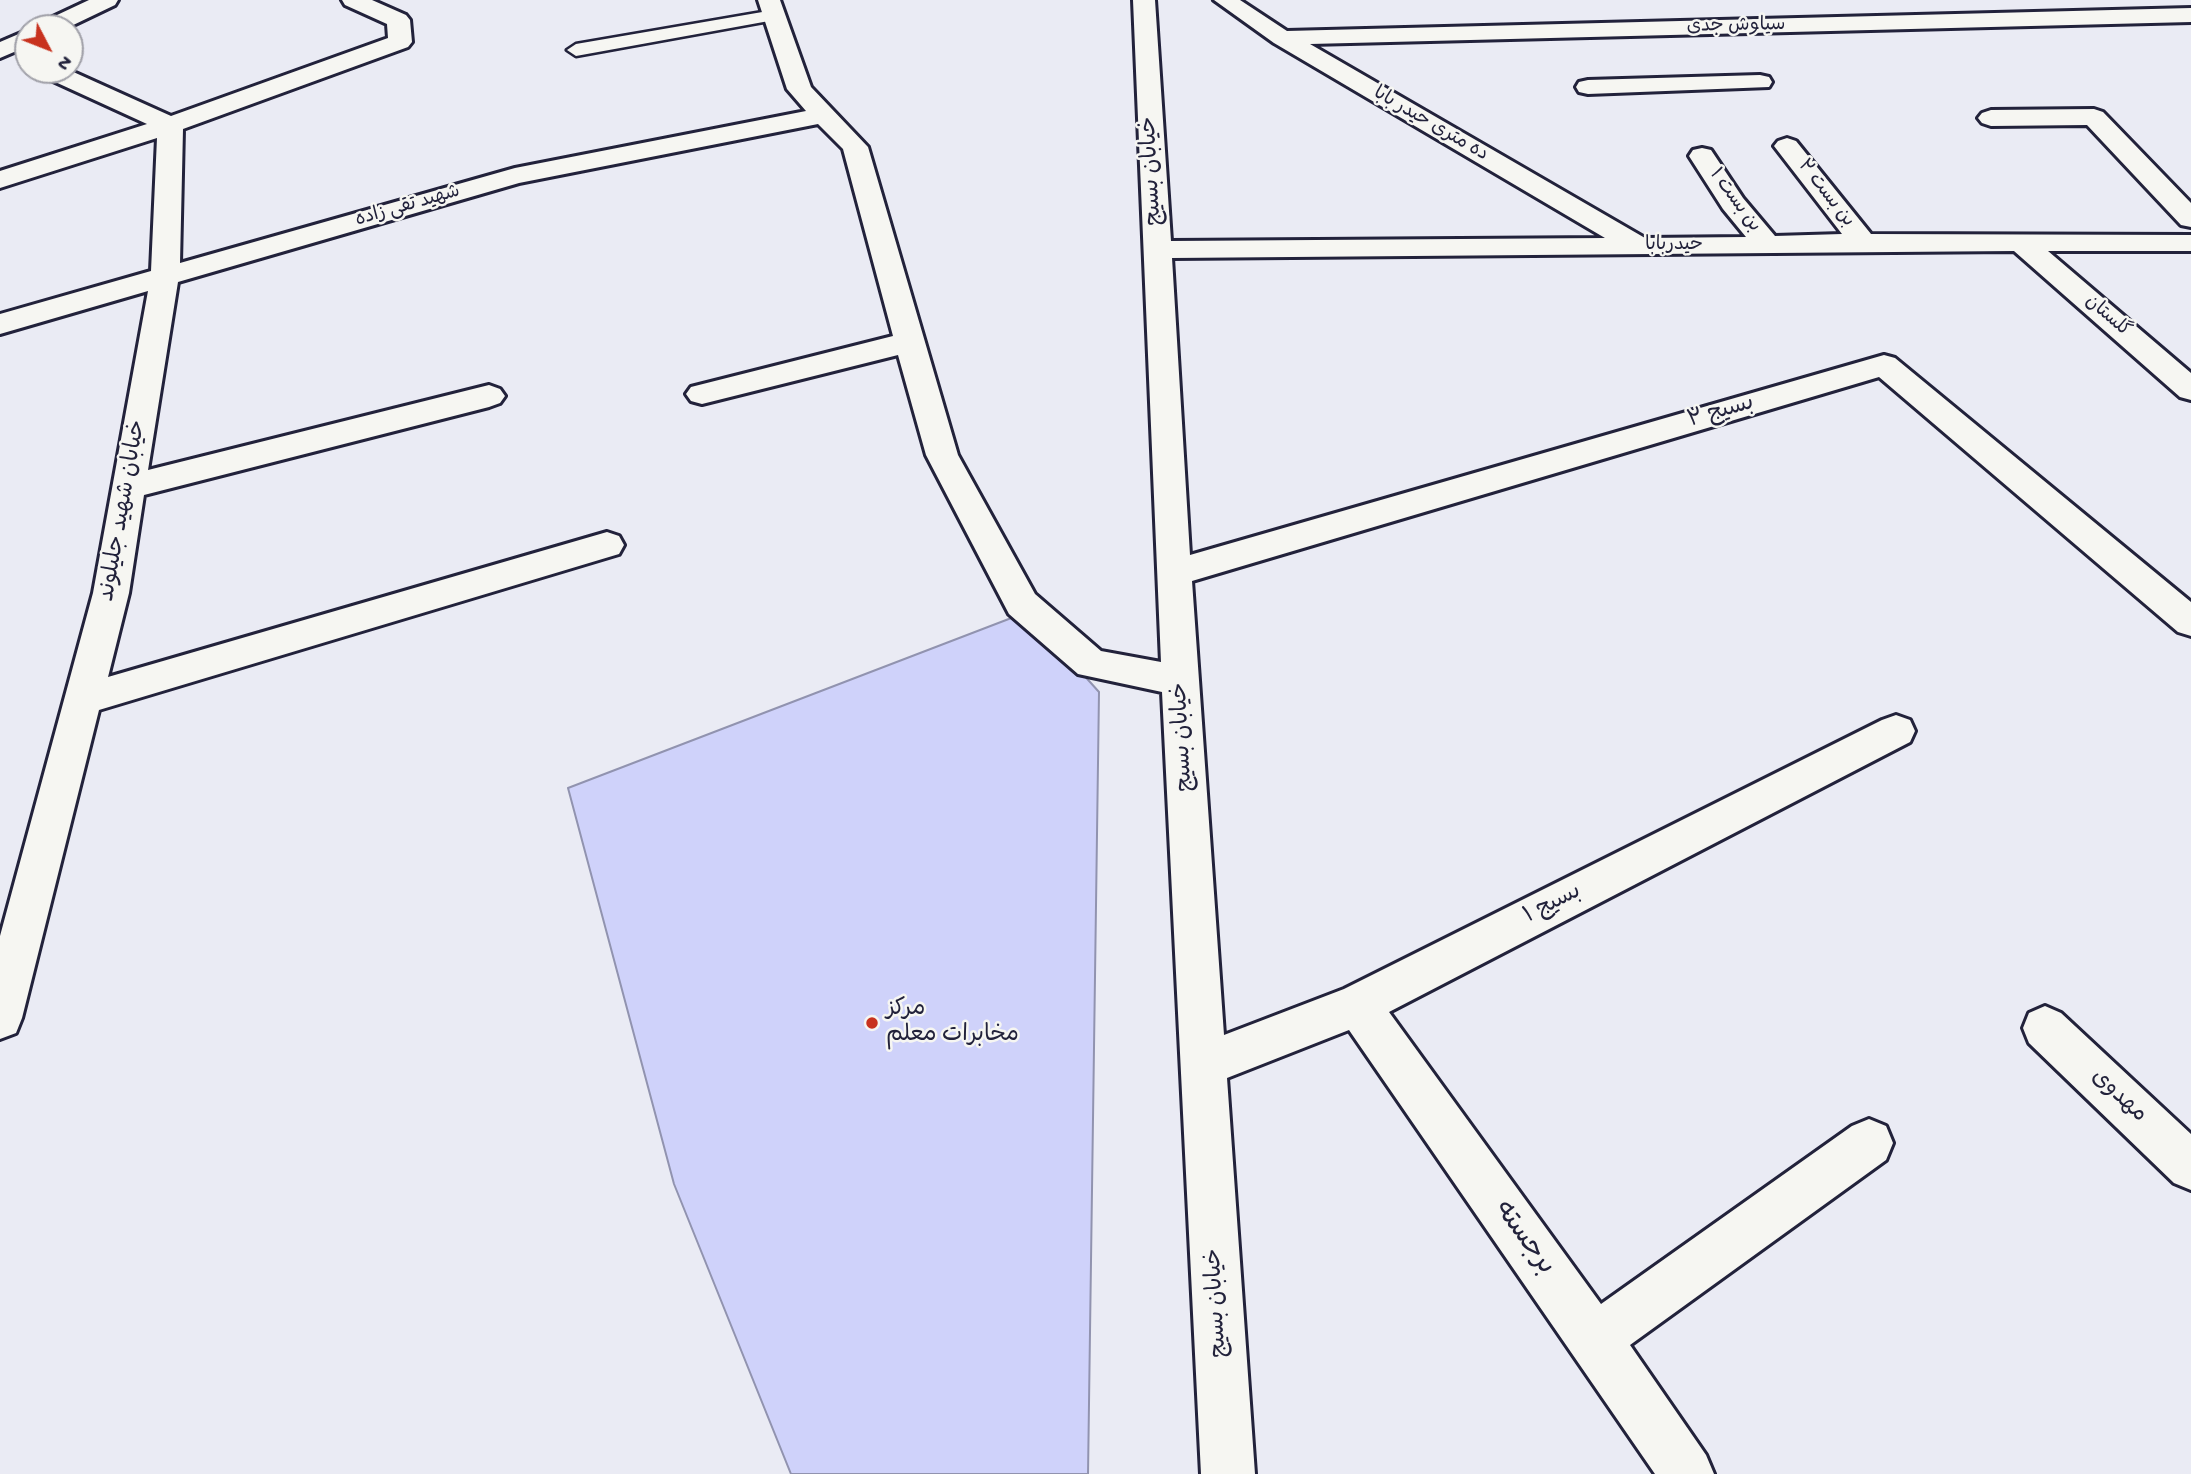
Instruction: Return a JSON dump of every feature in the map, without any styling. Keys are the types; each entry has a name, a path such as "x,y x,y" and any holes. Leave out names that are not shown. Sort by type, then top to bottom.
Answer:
{"street":[{"path":"78,14 107,0"},
{"path":"0,180 170,125 400,42 398,20 353,0"},
{"name":"خیابان بسیج","path":"1144,0 1180,680 1228,1474"},
{"name":"ده متری حیدر بابا","path":"1224,0 1282,38 1638,247"},
{"path":"772,8 799,89 855,147 942,455 1022,604 1091,664 1180,680"},
{"name":"سیاوش جدی","path":"1282,38 2191,15"},
{"path":"1681,28 1714,83"},
{"path":"1588,87 1760,82"},
{"path":"80,84 170,125"},
{"name":"شهید تقی زاده","path":"0,324 515,176 823,116"},
{"path":"1991,118 2094,117 2191,219"},
{"name":"خیابان شهید جلیلوند","path":"0,1018 111,593 165,276 170,125"},
{"name":"بن بست ۲","path":"1787,146 1863,242"},
{"name":"بن بست ۱","path":"1702,156 1733,203 1767,245"},
{"name":"حیدربابا","path":"1156,250 1638,247 1863,242 2191,243"},
{"name":"گلستان","path":"2023,244 2191,390"},
{"path":"702,394 910,342"},
{"name":"بسیج ۲","path":"1174,573 1884,365 2191,622"},
{"path":"129,487 489,396"},
{"path":"82,700 607,545"},
{"name":"بسیج ۱","path":"1203,1065 1358,1005 1896,731"},
{"name":"برجسته","path":"1358,1005 1468,1163 1597,1338 1687,1474"},
{"name":"مهدوی","path":"2045,1028 2191,1166"},
{"path":"1597,1338 1869,1143"}],"lane":[{"path":"576,50 772,8"}],"building":[{"name":"مرکز مخابرات معلم","path":"1027,612 1099,692 1088,1474 791,1474 674,1184 568,788"}],"place":[{"name":"مرکز مخابرات معلم","path":"872,1023"}]}
